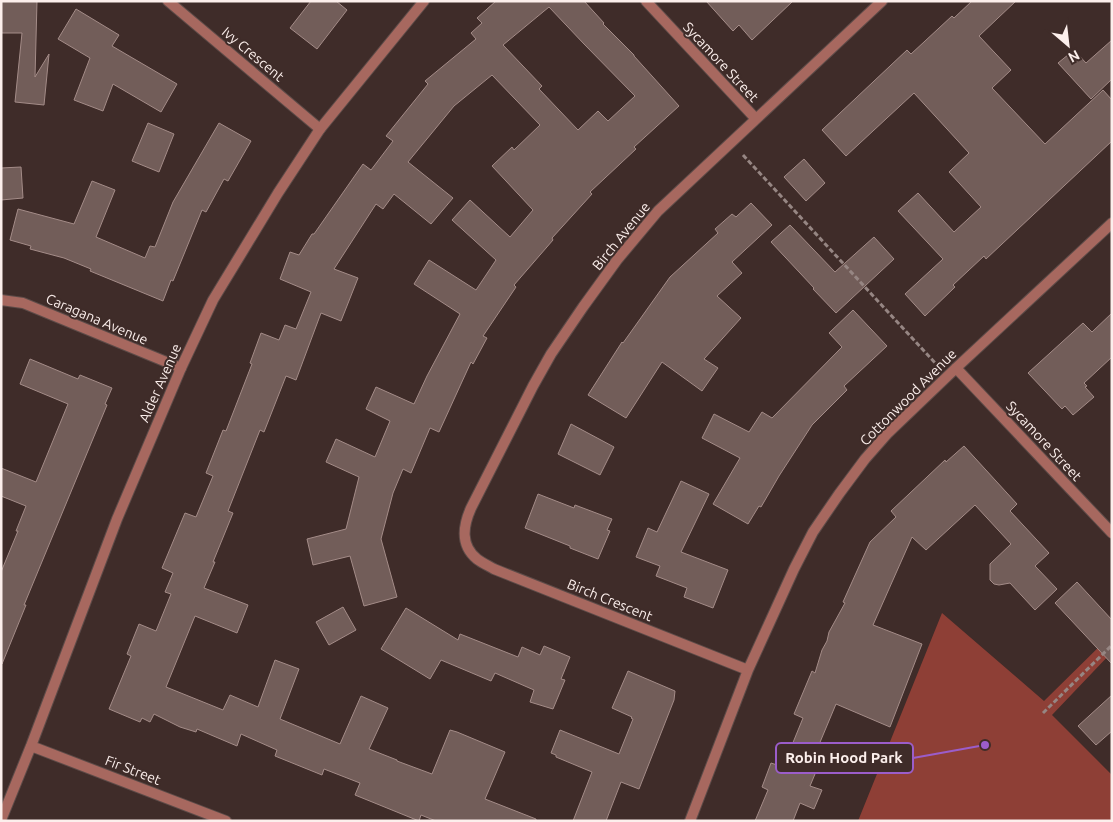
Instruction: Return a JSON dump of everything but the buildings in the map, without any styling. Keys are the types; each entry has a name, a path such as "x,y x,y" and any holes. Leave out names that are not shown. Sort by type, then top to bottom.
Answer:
{"street":[{"name":"Ivy Crescent","path":"168,1 320,129"},
{"name":"Alder Avenue","path":"1,820 117,519 181,368 213,300 278,192 320,129 424,1"},
{"name":"Sycamore Street","path":"646,1 756,119"},
{"name":"Birch Avenue","path":"467,547 464,534 466,520 533,386 551,354 617,260 658,211 882,1"},
{"name":"Cottonwood Avenue","path":"690,821 748,670 794,568 814,532 839,494 865,459 887,434 1112,223"},
{"name":"Caragana Avenue","path":"1,300 23,303 181,368"},
{"name":"Sycamore Street","path":"956,368 1112,533"},
{"name":"Birch Crescent","path":"467,547 476,559 494,569 748,670"},
{"name":"Fir Street","path":"31,746 226,821"}],"path":[{"path":"731,142 948,376"},
{"path":"1043,713 1112,646"}],"shaded area":[{"path":"942,613 1044,701 1112,634 1112,652 1052,715 1112,775 1112,821 858,821"}],"place":[{"name":"Robin Hood Park","path":"985,745"}]}
